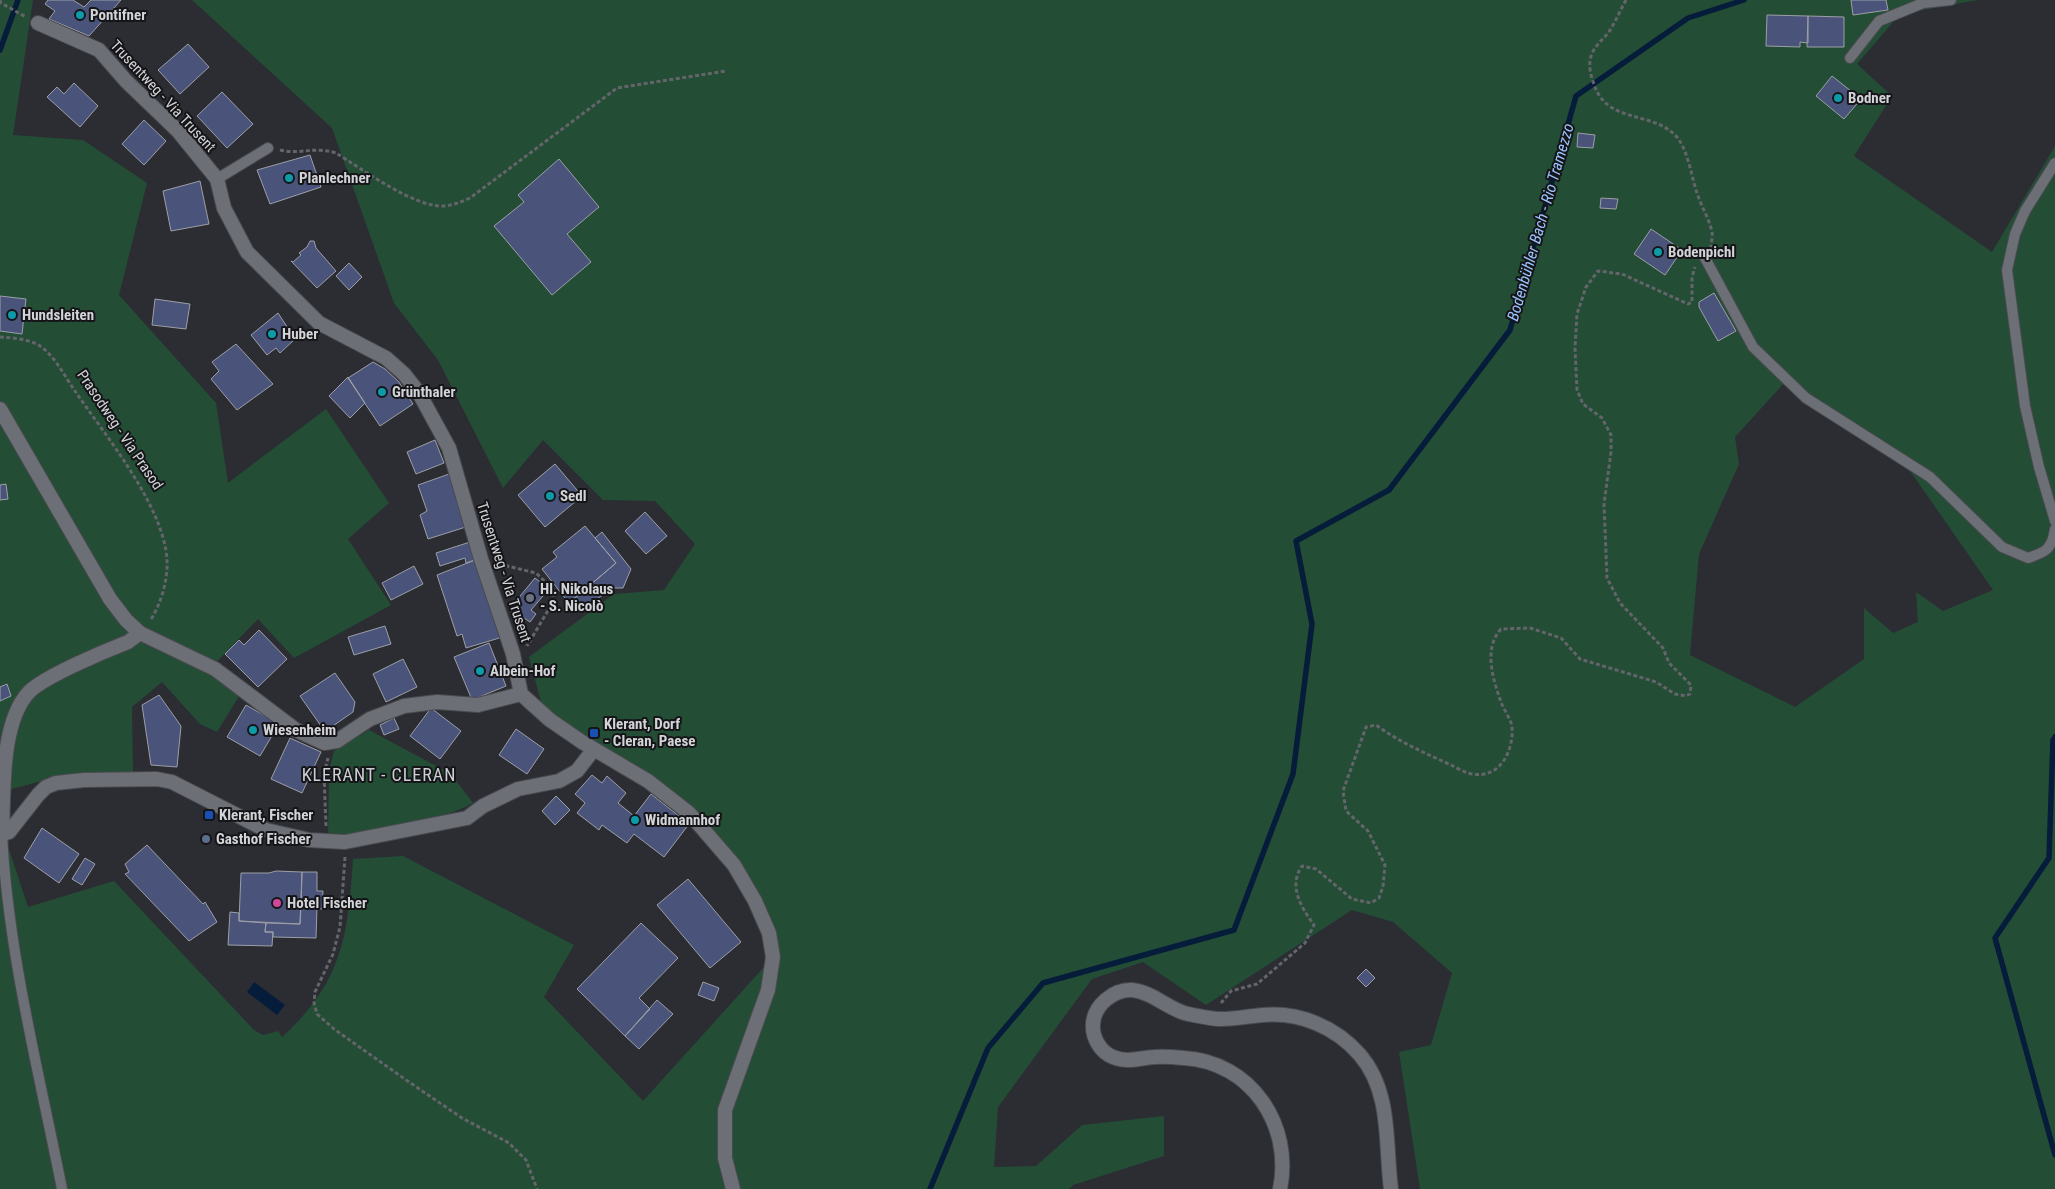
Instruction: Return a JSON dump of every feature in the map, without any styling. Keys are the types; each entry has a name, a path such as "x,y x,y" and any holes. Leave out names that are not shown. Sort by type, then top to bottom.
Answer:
{"street":[{"name":"Trusentweg - Via Trusent","path":"32,20 100,50 126,81 178,131 217,180 224,208 247,252 319,323 386,358 404,374 419,394 449,448 513,654 521,694"},
{"path":"0,409 110,599 126,620 140,633 215,669 296,730 314,740 331,743 370,719 404,706 437,702 478,705 521,694 550,720 648,781 689,813 734,865 755,901 769,934 773,957 768,990 725,1110 725,1158 733,1189"},
{"path":"140,633 128,642 43,682 28,693 20,703 11,726 6,751 2,834 9,832 38,795 56,783 84,780 157,779 182,786 266,830 309,840 345,842 467,818 490,802 518,789 559,782 577,771 594,749"},
{"path":"1280,1189 1283,1174 1281,1142 1272,1116 1257,1094 1238,1076 1211,1063 1186,1058 1154,1057 1130,1061 1112,1057 1101,1049 1095,1036 1093,1024 1096,1012 1106,1000 1118,992 1133,990 1159,999 1185,1013 1220,1019 1265,1014 1294,1017 1320,1024 1342,1038 1361,1056 1378,1084 1385,1116 1392,1189"}],"lane":[{"path":"1850,58 1879,21 1924,3 1951,0"},
{"path":"217,180 268,148"},
{"path":"2055,163 2025,211 2015,234 2007,270 2025,406 2039,467 2055,521"},
{"path":"1705,258 1753,347 1806,398 1930,477 2002,547 2028,558 2044,553 2053,543 2055,529"},
{"path":"2,834 4,876 16,958 62,1189"}],"path":[{"path":"0,0 4,5 32,20"},
{"path":"1220,1019 1221,1004 1231,991 1257,984 1305,942 1314,924 1304,911 1295,888 1297,874 1302,866 1316,869 1352,899 1371,903 1379,898 1383,886 1385,865 1368,831 1346,811 1344,791 1366,727 1376,725 1415,748 1472,774 1488,772 1499,768 1506,760 1511,744 1512,725 1501,702 1492,670 1490,651 1495,635 1501,629 1530,628 1561,638 1580,659 1656,682 1675,694 1690,694 1691,685 1669,662 1663,648 1620,603 1607,578 1604,504 1611,452 1611,435 1602,418 1583,404 1577,390 1575,348 1577,314 1586,287 1598,271 1622,274 1688,304 1692,302 1692,277 1696,267 1711,251 1712,233 1697,194 1690,164 1674,134 1657,124 1628,116 1610,106 1597,94 1591,75 1590,62 1595,46 1611,29 1626,0"},
{"path":"268,148 291,152 313,148 325,149 336,153 416,200 442,206 456,204 470,198 618,88 726,71"},
{"name":"Prasodweg - Via Prasod","path":"0,337 28,341 48,353 108,438 152,510 163,540 167,560 165,582 151,620 140,633"},
{"path":"482,559 536,573 553,588 553,602 528,645 513,654"},
{"path":"325,842 324,774 331,743"},
{"path":"345,842 340,927 333,954 315,992 314,1003 317,1014 334,1029 462,1118 509,1144 526,1160 537,1189"}],"green space":[{"path":"0,0 33,0 13,135 83,140 147,183 119,295 216,403 228,483 326,409 389,503 348,539 391,605 294,658 258,619 207,672 239,696 217,732 200,724 162,682 132,707 133,774 57,777 0,792"},
{"path":"192,0 1978,0 1900,14 1857,64 1892,96 1854,156 1992,252 2055,146 2055,1189 1420,1189 1399,1052 1431,1045 1452,973 1393,922 1352,910 1206,1005 1143,962 1092,979 998,1107 994,1167 1036,1166 1082,1125 1164,1116 1164,1156 1073,1185 1069,1189 0,1189 0,822 28,907 114,881 254,1030 263,1035 278,1031 282,1037 318,997 330,977 344,935 353,859 403,856 574,945 544,997 643,1101 773,957 755,901 689,813 594,749 541,702 529,657 614,594 664,590 695,544 655,501 603,500 543,440 503,488 438,360 394,303 332,128","holes":["1785,382 1908,468 1993,590 1943,611 1916,592 1918,622 1893,633 1864,608 1864,659 1795,707 1690,655 1699,554 1739,464 1735,437"]},
{"path":"369,730 451,774 473,803 442,816 402,826 362,833 328,835 329,770 334,751"}],"water":[{"path":"254,982 285,1005 277,1015 247,992"}],"building":[{"name":"Pontifner","path":"48,0 73,0 84,7 91,0 121,0 89,36 49,19 55,11 45,4"},
{"path":"1851,0 1886,0 1888,10 1853,15"},
{"path":"1767,15 1808,16 1808,43 1800,42 1800,47 1766,46"},
{"path":"1808,16 1844,17 1844,47 1807,47"},
{"path":"188,44 209,67 180,94 158,70"},
{"name":"Bodner","path":"1832,76 1861,99 1844,119 1816,96"},
{"path":"74,83 98,106 80,127 47,97 57,87 64,94"},
{"path":"222,92 253,124 227,148 197,116"},
{"path":"144,120 166,141 144,165 122,144"},
{"path":"1578,133 1595,135 1593,148 1577,147"},
{"name":"Planlechner","path":"310,155 321,187 270,204 257,170"},
{"path":"559,159 599,207 567,234 591,262 552,295 494,226 524,202 518,195"},
{"path":"200,181 209,224 171,231 163,191"},
{"path":"1601,198 1618,199 1616,209 1600,208"},
{"name":"Bodenpichl","path":"1651,229 1682,250 1665,275 1634,254"},
{"path":"310,241 314,241 316,248 336,271 317,288 291,261 293,262 301,255 299,253 307,247"},
{"path":"349,263 362,277 349,290 336,276"},
{"path":"1714,293 1736,331 1718,341 1699,307 1699,302"},
{"name":"Hundsleiten","path":"0,296 26,299 22,334 0,331"},
{"path":"155,299 190,304 186,329 152,325"},
{"name":"Huber","path":"278,313 295,339 280,353 276,348 267,355 251,335"},
{"path":"236,344 273,384 237,410 211,379 219,371 212,362"},
{"name":"Grünthaler","path":"373,362 385,369 399,382 413,404 380,426 348,378"},
{"path":"348,377 365,403 350,418 329,396"},
{"path":"435,440 444,463 416,474 407,452"},
{"name":"Sedl","path":"555,464 582,496 545,527 518,495"},
{"path":"452,473 469,526 428,539 420,515 427,511 418,485"},
{"path":"6,484 8,499 0,500 0,485"},
{"path":"645,512 667,536 646,554 625,531"},
{"path":"585,526 616,563 569,603 542,569 557,557 553,552"},
{"path":"602,532 631,569 623,588 613,588 578,612 569,603 616,563 595,538"},
{"path":"470,542 475,560 466,563 465,558 440,566 436,553"},
{"path":"475,560 506,636 466,648 462,634 457,636 437,575"},
{"path":"414,566 423,584 391,600 382,583"},
{"name":"Hl. Nikolaus - S. Nicolò","path":"535,578 549,589 531,610 536,614 530,622 524,618 517,618 512,614 511,607"},
{"path":"385,626 391,644 354,655 348,637"},
{"path":"259,630 287,659 258,687 225,654 239,640 244,645"},
{"name":"Albein-Hof","path":"489,643 506,686 472,700 454,657"},
{"path":"403,659 417,687 386,702 373,674"},
{"path":"335,673 355,702 353,712 330,728 321,726 300,696"},
{"path":"7,684 11,696 0,701 0,687"},
{"path":"159,695 181,726 177,767 151,765 142,705"},
{"name":"Wiesenheim","path":"246,705 279,724 260,756 227,737"},
{"path":"431,708 461,731 440,759 410,736"},
{"path":"394,718 399,729 384,735 380,725"},
{"path":"516,729 544,749 527,774 499,755"},
{"path":"290,738 321,752 302,793 271,779"},
{"name":"Widmannhof","path":"592,775 602,783 607,776 626,793 618,803 634,816 651,794 689,824 664,857 634,834 627,843 602,825 599,830 577,813 585,803 575,794"},
{"path":"556,796 570,810 555,825 542,811"},
{"path":"42,828 79,854 59,883 24,858"},
{"path":"147,845 203,904 205,902 217,922 189,941 125,874 129,872 125,864"},
{"path":"85,858 95,864 82,885 72,879"},
{"path":"276,871 302,872 300,924 239,921 241,873 269,873"},
{"path":"302,872 317,872 317,891 323,891 322,909 301,907"},
{"path":"688,879 741,942 710,968 657,905"},
{"path":"301,907 317,907 316,938 273,937 273,932 265,932 266,923 300,924"},
{"path":"230,912 239,913 239,921 266,923 265,932 273,932 272,946 228,945"},
{"path":"641,923 678,958 639,998 650,1009 625,1036 577,989"},
{"path":"1366,969 1375,978 1366,987 1357,978"},
{"path":"703,982 719,988 714,1001 698,995"},
{"path":"657,1000 673,1014 639,1049 625,1036"}],"waterway":[{"path":"0,50 18,0"},
{"name":"Bodenbühler Bach - Rio Tramezzo","path":"930,1189 988,1048 1043,983 1234,930 1293,774 1312,624 1296,541 1389,490 1510,330 1576,96 1688,18 1744,0"},
{"path":"2055,737 2053,740 2049,858 1995,938 2055,1155"}],"place":[{"name":"Pontifner","path":"80,15"},
{"name":"Bodner","path":"1838,98"},
{"name":"Planlechner","path":"289,178"},
{"name":"Bodenpichl","path":"1658,252"},
{"name":"Hundsleiten","path":"12,315"},
{"name":"Huber","path":"272,334"},
{"name":"Grünthaler","path":"382,392"},
{"name":"Sedl","path":"550,496"},
{"name":"Hl. Nikolaus - S. Nicolò","path":"530,598"},
{"name":"Albein-Hof","path":"480,671"},
{"name":"Wiesenheim","path":"253,730"},
{"name":"Klerant, Dorf - Cleran, Paese","path":"594,733"},
{"name":"Klerant, Fischer","path":"209,815"},
{"name":"Widmannhof","path":"635,820"},
{"name":"Gasthof Fischer","path":"206,839"},
{"name":"Hotel Fischer","path":"277,903"}],"district":[{"name":"KLERANT - CLERAN","path":"379,775"}]}
